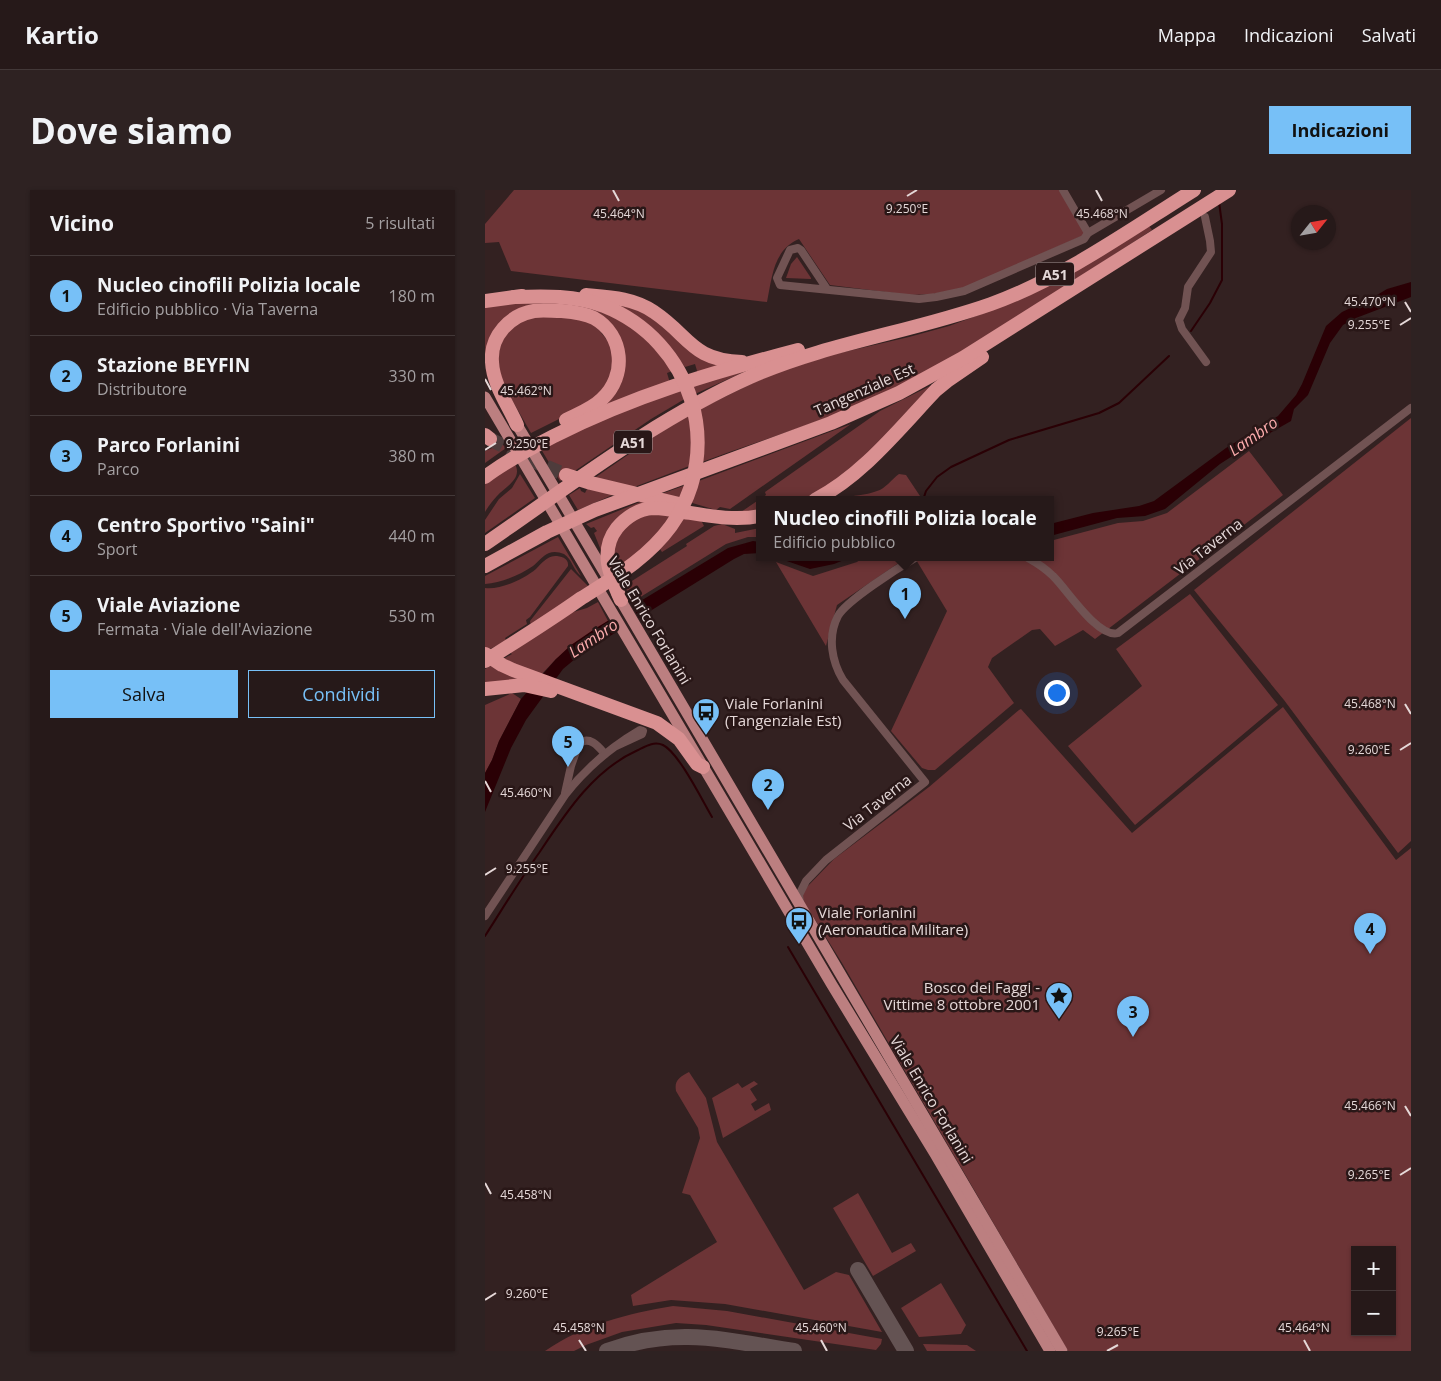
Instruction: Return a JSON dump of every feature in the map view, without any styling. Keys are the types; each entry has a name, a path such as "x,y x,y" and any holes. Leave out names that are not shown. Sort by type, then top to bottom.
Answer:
{"highway":[{"name":"A51","path":"485,544 649,432 713,394 785,363 852,340 903,331 992,304 1031,287 1071,265 1194,190"},
{"name":"Tangenziale Est","path":"485,566 547,532 595,510 865,409 936,374 1006,336 1128,254 1229,190"},
{"path":"485,301 566,293 626,299 653,311 702,353 730,362 760,360"},
{"path":"485,661 625,570 651,549 676,516 687,496 692,482 697,454 696,422 687,385 679,368 653,336 635,323 603,306 570,298 515,297"},
{"path":"485,477 493,464 546,436 599,402 608,394 616,379 619,360 615,343 604,327 587,315 545,310 530,312 508,322 498,335 492,355 493,373 517,425"},
{"path":"822,496 849,478 947,381 1006,336"},
{"path":"546,436 671,386 699,377 760,360 852,340"},
{"path":"566,475 712,513 756,516"},
{"path":"623,604 610,576 607,567 607,556 613,534 619,526 634,514 654,508 727,518 747,519 756,517"},
{"path":"485,654 532,681 647,718 665,728 681,741 697,764 703,767"},
{"path":"485,690 532,681"}],"main road":[{"name":"Viale Enrico Forlanini","path":"485,371 1062,1351"},
{"name":"Viale Enrico Forlanini","path":"485,397 1050,1351"}],"street":[{"path":"1063,190 1088,233"},
{"path":"827,289 801,250 798,248 791,250 777,278 780,285 919,299 956,293 1084,239 1088,233 1161,190"},
{"path":"1205,217 1211,241 1211,252 1188,288 1185,308 1179,320 1182,329 1206,362"},
{"name":"Via Taverna","path":"1032,561 1054,577 1089,619 1115,634 1411,408"},
{"name":"Via Taverna","path":"800,905 799,895 806,882 835,852 925,782 843,680 835,664 832,648 835,626 841,612 858,597 911,561"},
{"path":"565,795 571,766 579,743 591,741 605,754"},
{"path":"485,916 565,795 583,773 616,746"},
{"path":"778,867 791,883 806,882"}],"shaded area":[{"path":"514,190 1060,190 1084,235 964,288 933,294 910,295 830,285 799,239 790,244 779,257 772,274 767,302 511,271 499,242 485,243 485,224"},
{"path":"1149,226 1152,230 1026,312 930,370 850,408 702,462 700,409 781,371 831,355 949,326 987,312"},
{"path":"797,257 811,279 786,278 791,264"},
{"path":"604,300 628,302 723,365 698,374 695,364 685,367 662,338"},
{"path":"508,301 582,304 634,325 675,370 667,373 670,383 565,427 621,379 604,322 526,310 485,360 485,304"},
{"path":"534,315 591,320 615,350 607,390 561,418 531,433 504,386 496,360 506,330"},
{"path":"757,366 695,394 692,385"},
{"path":"934,384 867,457 814,496 765,496 765,492 880,411"},
{"path":"684,387 688,397 651,419 560,481 541,449 581,426"},
{"path":"692,413 692,465 629,489 593,479 658,434"},
{"path":"1411,418 1411,841 1398,853 1284,700 1194,590"},
{"path":"851,424 730,509 720,507 716,510 689,502 696,482"},
{"path":"502,444 506,448 485,463 485,451"},
{"path":"1249,451 1283,495 1095,639 1083,630 1055,646 1040,629 1032,630 992,658 988,667 1014,703 935,770 922,768 891,731 947,611 917,561 1054,561 1054,540 1118,523 1143,521 1167,513"},
{"path":"515,464 517,474 515,478 495,498 485,512 485,481"},
{"path":"520,474 535,498 485,533 485,520 499,499 512,488"},
{"path":"899,474 906,475 920,496 856,496 880,490"},
{"path":"686,485 680,500 658,495"},
{"path":"580,488 585,493 587,489 617,493 578,510 569,495"},
{"path":"645,500 642,507 602,553 594,533 597,531 594,527 591,528 586,524"},
{"path":"756,502 756,512 741,512"},
{"path":"674,512 657,538 615,570 612,546 617,535 635,517"},
{"path":"681,517 701,520 704,526 662,552 658,546"},
{"path":"722,524 735,529 735,533 756,529 756,537 748,537 726,544 634,601 624,586 687,546 686,544 714,526"},
{"path":"558,537 581,576 567,556 553,552 542,557 533,566 516,575 485,584 485,576"},
{"path":"555,556 566,559 568,566 526,620 527,624 505,638 508,644 502,647 498,645 488,650 485,648 485,588 505,586 519,580 531,573 547,559"},
{"path":"902,561 837,605 826,646 776,562 813,576 857,562"},
{"path":"571,569 588,586 578,592 579,595 531,627 530,621"},
{"path":"1190,594 1278,705 1135,825 1068,746 1142,686 1116,649"},
{"path":"598,602 608,621 556,659 540,676 503,659 512,654 509,652 570,613 587,608"},
{"path":"494,664 529,679 485,687 485,669"},
{"path":"512,693 521,699 485,773 485,705"},
{"path":"1283,707 1396,860 1411,848 1411,1351 1068,1351 802,896 805,889 834,859 929,787 1021,709 1132,833"},
{"path":"689,1072 706,1098 717,1142 804,1290 836,1272 849,1275 882,1332 725,1304 671,1300 633,1306 631,1295 717,1242 690,1195 682,1193 700,1138 698,1128 676,1091 678,1079"},
{"path":"754,1081 758,1084 750,1089 757,1100 751,1104 755,1111 769,1103 771,1110 723,1138 712,1098 738,1083 742,1088"},
{"path":"858,1193 892,1253 911,1243 916,1251 873,1276 833,1208"},
{"path":"941,1283 966,1325 961,1334 919,1337 901,1308"},
{"path":"673,1306 727,1311 882,1339 881,1344 876,1350 706,1325 676,1323 622,1332 574,1351 545,1351 575,1334 606,1321"},
{"path":"923,1344 967,1345 976,1351 927,1351"}],"water":[{"name":"Lambro","path":"1411,282 1411,297 1356,318 1343,325 1330,343 1308,395 1294,409 1291,421 1220,464 1165,509 1145,516 1117,518 1054,535 1054,523 1093,513 1139,506 1154,501 1226,448 1278,416 1296,395 1302,384 1326,326 1342,312 1387,289"},
{"name":"Lambro","path":"756,541 756,553 744,554 734,559 581,654 563,669 526,720 511,748 485,812 485,773 499,741 521,699 556,659 571,645 596,628 728,548"},
{"path":"787,561 842,561 834,564 810,569"}],"pier":[{"path":"631,604 640,620 616,634 607,618"}],"waterway":[{"path":"1191,331 1210,303 1222,280 1222,224 1219,202"},
{"path":"924,496 937,477 951,467 1009,440 1099,413 1119,403 1169,356"},
{"path":"485,936 549,838 581,794 607,769 638,750 650,744 663,745 669,750 683,767 712,817"},
{"path":"788,947 1027,1351"}],"taxiway":[{"path":"858,1270 906,1351"},
{"path":"607,1351 632,1343 678,1337 722,1340 794,1351"}],"tunnel":[{"path":"490,439 526,458 566,475"}],"place":[{"name":"Nucleo cinofili Polizia locale","path":"905,619"},
{"name":"Viale Forlanini (Tangenziale Est)","path":"706,736"},
{"name":"Viale Aviazione","path":"568,767"},
{"name":"Stazione BEYFIN","path":"768,810"},
{"name":"Viale Forlanini (Aeronautica Militare)","path":"799,945"},
{"name":"Centro Sportivo \"Saini\"","path":"1370,954"},
{"name":"Bosco dei Faggi - Vittime 8 ottobre 2001","path":"1059,1020"},
{"name":"Parco Forlanini","path":"1133,1037"}]}
